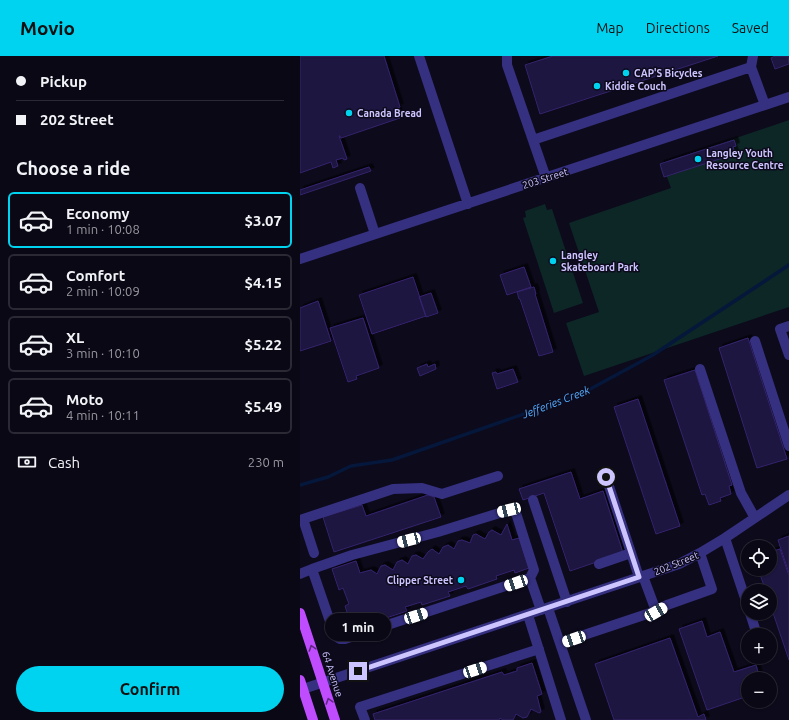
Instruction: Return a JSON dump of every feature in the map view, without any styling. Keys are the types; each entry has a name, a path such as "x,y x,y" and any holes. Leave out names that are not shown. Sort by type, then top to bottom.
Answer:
{"main road":[{"name":"64 Avenue","path":"300,613 335,720"},
{"path":"301,686 313,720"}],"street":[{"path":"419,56 468,204"},
{"path":"507,56 507,65 546,178"},
{"path":"753,56 751,67 765,105"},
{"path":"533,140 751,67"},
{"name":"203 Street","path":"300,259 789,97"},
{"path":"360,188 375,234"},
{"path":"789,326 780,329 789,354"},
{"path":"755,341 789,446"},
{"path":"700,368 741,493 755,518"},
{"path":"314,552 302,519 393,489 422,488 442,494 498,476"},
{"path":"606,477 631,553 656,612"},
{"name":"202 Street","path":"301,686 323,683 679,564 700,554 789,495"},
{"path":"533,500 567,602"},
{"path":"300,574 312,569 352,555 438,532 509,510 516,513 534,570 530,578 345,639 340,639 335,636 312,569"},
{"path":"725,538 741,586"},
{"path":"599,564 631,553"},
{"path":"560,644 656,612 667,605 712,589 700,554"},
{"path":"530,578 560,644 586,720"},
{"path":"528,615 562,720"},
{"path":"365,720 360,707 539,650"}],"green space":[{"path":"789,120 789,307 584,376 566,323 599,312 569,223 671,188 662,163"},
{"name":"Langley Skateboard Park","path":"545,204 547,210 552,209 583,303 554,313 523,218 526,217 525,211"}],"building":[{"name":"Canada Bread","path":"300,56 384,56 400,107 397,108 400,118 341,138 339,136 347,159 344,160 343,158 336,160 338,166 333,168 331,162 300,173"},
{"path":"553,56 718,56 540,114 525,65"},
{"path":"775,56 788,56 789,64 775,69 771,58"},
{"name":"Langley Youth Resource Centre","path":"734,140 736,146 733,147 735,154 664,177 660,164"},
{"path":"369,167 371,171 300,195 300,190"},
{"path":"524,267 531,287 507,295 500,275"},
{"path":"413,277 426,316 372,334 359,295"},
{"path":"534,287 553,352 539,356 517,292"},
{"path":"431,293 438,313 426,317 419,297"},
{"path":"318,301 331,341 300,351 300,308"},
{"path":"363,318 379,368 356,376 357,379 348,382 330,328"},
{"path":"748,338 787,459 757,468 719,348"},
{"path":"427,364 428,367 435,364 436,369 420,376 417,368"},
{"path":"513,369 518,382 497,389 492,373 496,372 497,374"},
{"path":"695,370 732,485 729,486 731,494 720,498 721,501 709,505 705,494 702,495 664,380"},
{"path":"638,399 680,526 656,534 614,407"},
{"path":"571,472 580,499 603,491 623,553 570,571 544,493 523,500 519,489"},
{"path":"428,495 434,497 441,517 334,552 323,517 362,505 366,516"},
{"path":"507,524 512,540 519,538 529,568 515,573 514,570 496,576 497,579 468,589 466,586 448,592 450,596 422,605 421,602 405,607 407,611 374,622 373,618 363,621 364,624 352,628 345,606 349,604 343,588 339,590 332,569 356,561 360,573 371,570 377,574 381,566 385,565 393,570 397,562 402,560 408,564 412,556 416,555 423,559 432,549 439,554 443,547 448,545 454,549 458,541 462,540 470,543 473,535 476,534 485,539 492,530 501,535"},
{"path":"789,536 789,573 778,540"},
{"path":"780,549 789,576 789,660 775,620 777,620 777,584 763,584 761,576 777,576 777,550"},
{"path":"702,621 707,637 720,632 734,672 756,665 758,672 741,672 741,698 707,710 679,629"},
{"path":"670,638 698,717 704,714 706,720 614,720 595,664"},
{"path":"532,663 542,694 537,696 541,712 539,713 531,709 527,717 523,718 516,714 513,720 503,720 500,718 499,720 375,720 373,714 502,672 504,675 517,671 517,668"}],"waterway":[{"name":"Jefferies Creek","path":"300,485 328,477 351,466 392,460 581,394 653,355 789,265"}],"place":[{"name":"CAP'S Bicycles","path":"626,73"},
{"name":"Kiddie Couch","path":"597,86"},
{"name":"Canada Bread","path":"349,113"},
{"name":"Langley Youth Resource Centre","path":"698,159"},
{"name":"Langley Skateboard Park","path":"553,261"},
{"name":"Clipper Street","path":"461,580"}],"route":[{"path":"358,671 639,577 606,477"}]}
